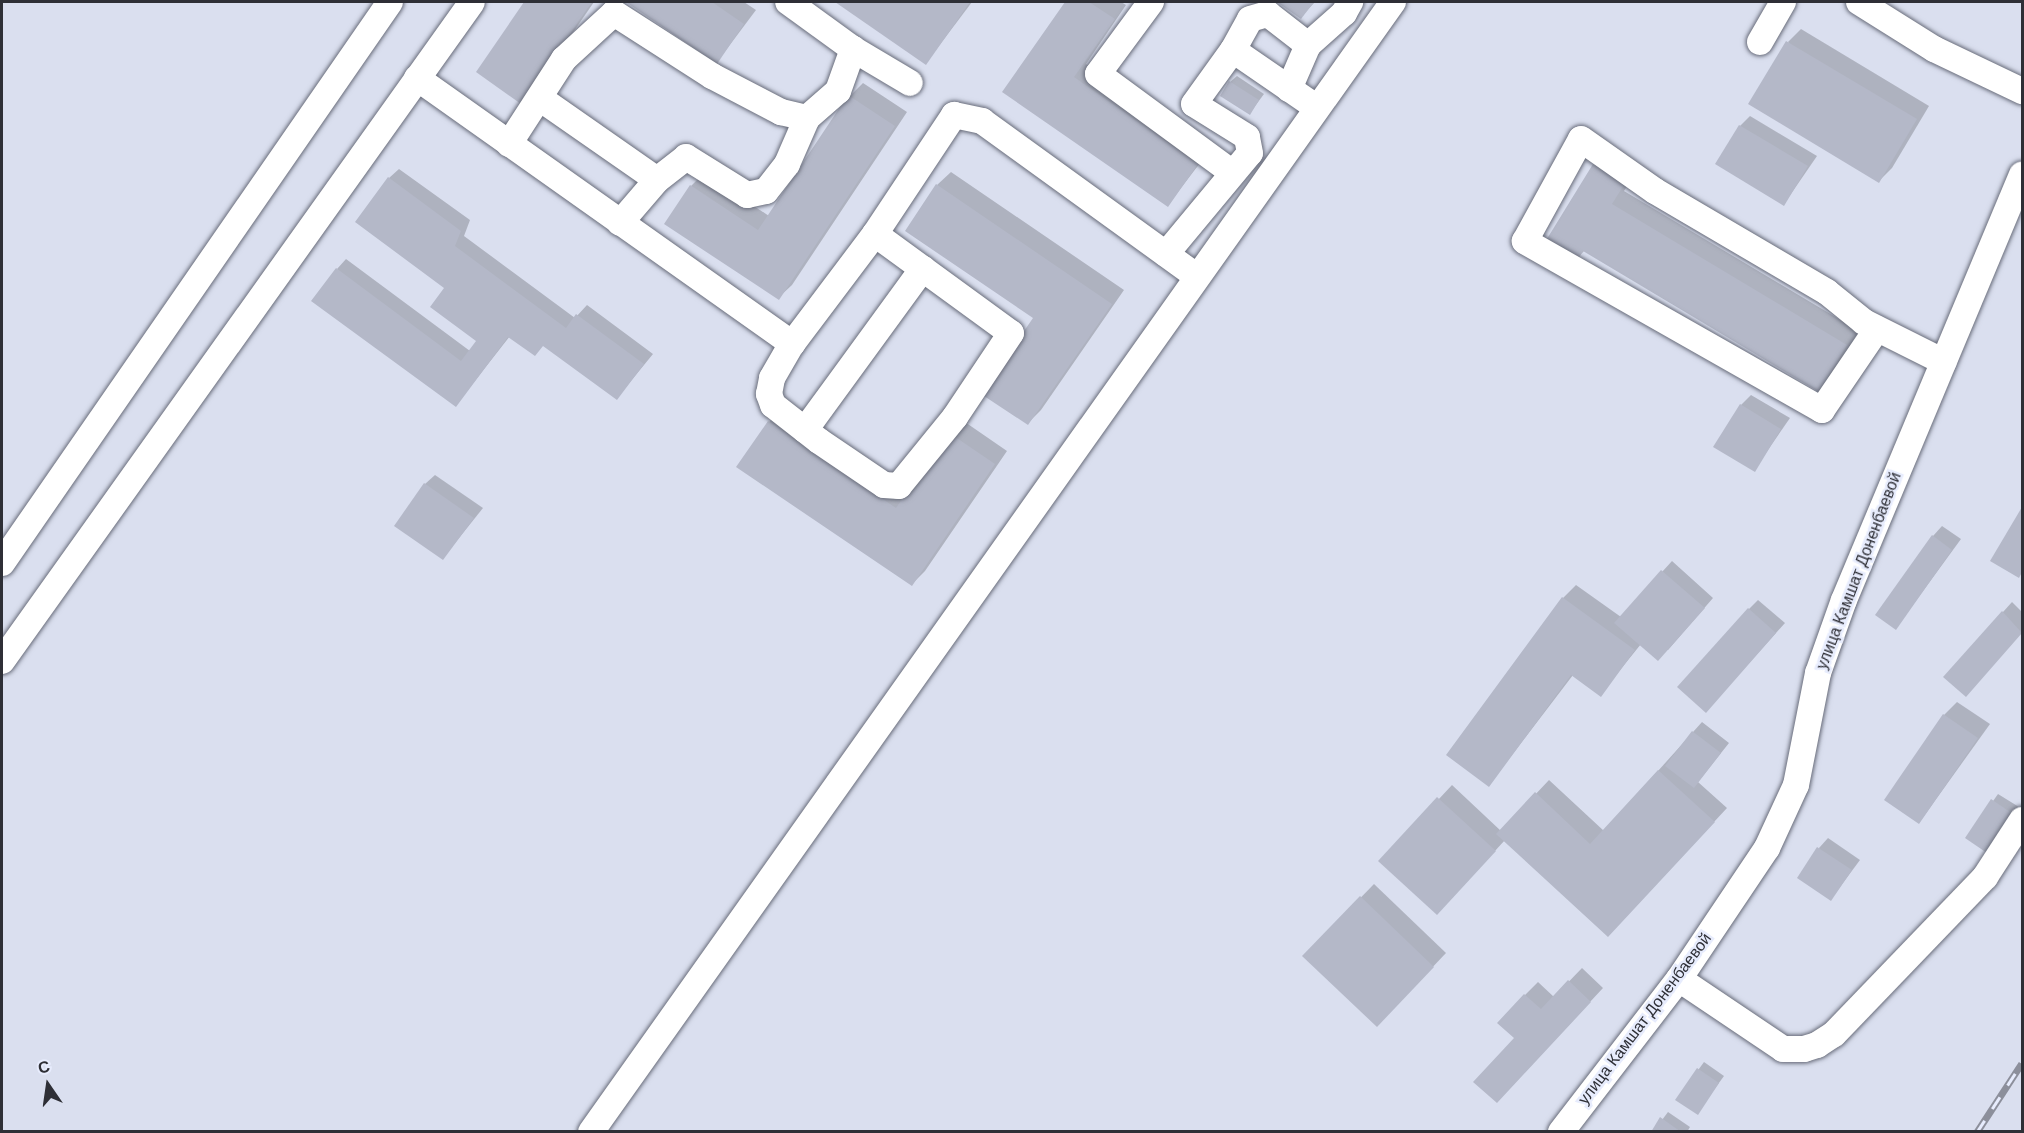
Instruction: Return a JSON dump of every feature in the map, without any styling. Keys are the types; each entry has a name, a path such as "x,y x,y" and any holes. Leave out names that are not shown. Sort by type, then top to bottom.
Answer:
{"street":[{"path":"2,563 390,2"},
{"path":"2,661 472,2"},
{"path":"788,2 853,49 910,83"},
{"path":"1149,2 1098,74 1233,173"},
{"path":"1289,89 1308,45 1344,13 1350,2"},
{"path":"591,1131 1316,107 1393,2"},
{"path":"1760,42 1783,2"},
{"path":"1859,2 1934,49 2022,91"},
{"path":"1176,131 1233,50 1250,19 1260,8 1308,45"},
{"path":"509,144 541,99 564,60 614,13 712,76 781,112 807,118"},
{"path":"620,222 657,180 686,157 747,195 766,191 787,164 807,118 838,91 853,49"},
{"path":"1233,50 1316,107"},
{"path":"417,78 792,344"},
{"path":"541,99 657,180"},
{"path":"1166,254 1250,153 1247,137 1194,104"},
{"path":"875,234 1011,333 955,417 900,486 884,484 805,430 773,405 769,394 772,378 792,344 875,234 954,115 982,122 1197,276"},
{"path":"1870,325 1822,410 1525,241 1581,139 1655,191 1827,292 1870,325 1944,362"},
{"name":"улица Камшат Доненбаевой","path":"1561,1131 1679,979 1767,848 1796,785 1818,673 1829,642 2022,175"},
{"path":"805,430 923,268"},
{"path":"1679,979 1783,1049 1804,1050 1817,1045 1834,1034 1985,877 2022,820"}],"building":[{"path":"524,2 592,2 521,104 476,72"},
{"path":"626,2 712,2 744,24 717,64"},
{"path":"835,2 970,2 926,65"},
{"path":"1065,2 1089,2 1115,19 1074,77 1198,164 1168,207 1002,92"},
{"path":"1277,2 1314,2 1301,19"},
{"path":"1786,41 1917,119 1879,183 1748,104"},
{"path":"1229,81 1259,100 1250,115 1220,96"},
{"path":"848,95 895,126 779,300 664,224 690,185 758,230"},
{"path":"1739,125 1808,166 1784,206 1715,164"},
{"path":"1593,164 1625,183 1612,204 1847,345 1819,392 1583,251 1577,261 1545,242"},
{"path":"388,177 461,231 455,246 566,328 576,314 644,364 617,400 543,346 535,356 508,337 456,407 311,301 336,268 461,361 476,341 430,307 444,288 355,222"},
{"path":"936,184 1112,304 1028,425 981,394 1033,318 905,231"},
{"path":"1740,404 1781,429 1755,472 1713,447"},
{"path":"768,421 896,508 948,432 995,464 912,586 736,467"},
{"path":"424,483 474,518 443,560 394,526"},
{"path":"2022,507 2022,572 2019,578 1990,561"},
{"path":"1932,535 1952,550 1896,630 1875,615"},
{"path":"1661,570 1705,608 1658,661 1614,623"},
{"path":"1562,597 1635,650 1601,697 1571,675 1489,787 1446,755"},
{"path":"1748,608 1776,633 1706,713 1677,687"},
{"path":"2002,611 2022,633 1966,697 1943,677"},
{"path":"1943,714 1978,738 1919,824 1884,800"},
{"path":"1692,731 1721,753 1694,788 1665,766"},
{"path":"1658,770 1715,822 1608,937 1496,834 1535,792 1590,844"},
{"path":"1437,797 1496,851 1437,915 1378,861"},
{"path":"1991,799 2013,814 1987,853 1965,838"},
{"path":"1817,847 1852,870 1831,901 1797,878"},
{"path":"1360,896 1434,967 1377,1027 1302,956"},
{"path":"1568,980 1591,1002 1497,1103 1473,1082 1514,1038 1497,1023 1524,994 1541,1009"},
{"path":"1697,1068 1719,1083 1698,1115 1675,1100"},
{"path":"1660,1117 1681,1132 1651,1132"}],"railway":[{"path":"1977,1132 2022,1063"}]}
